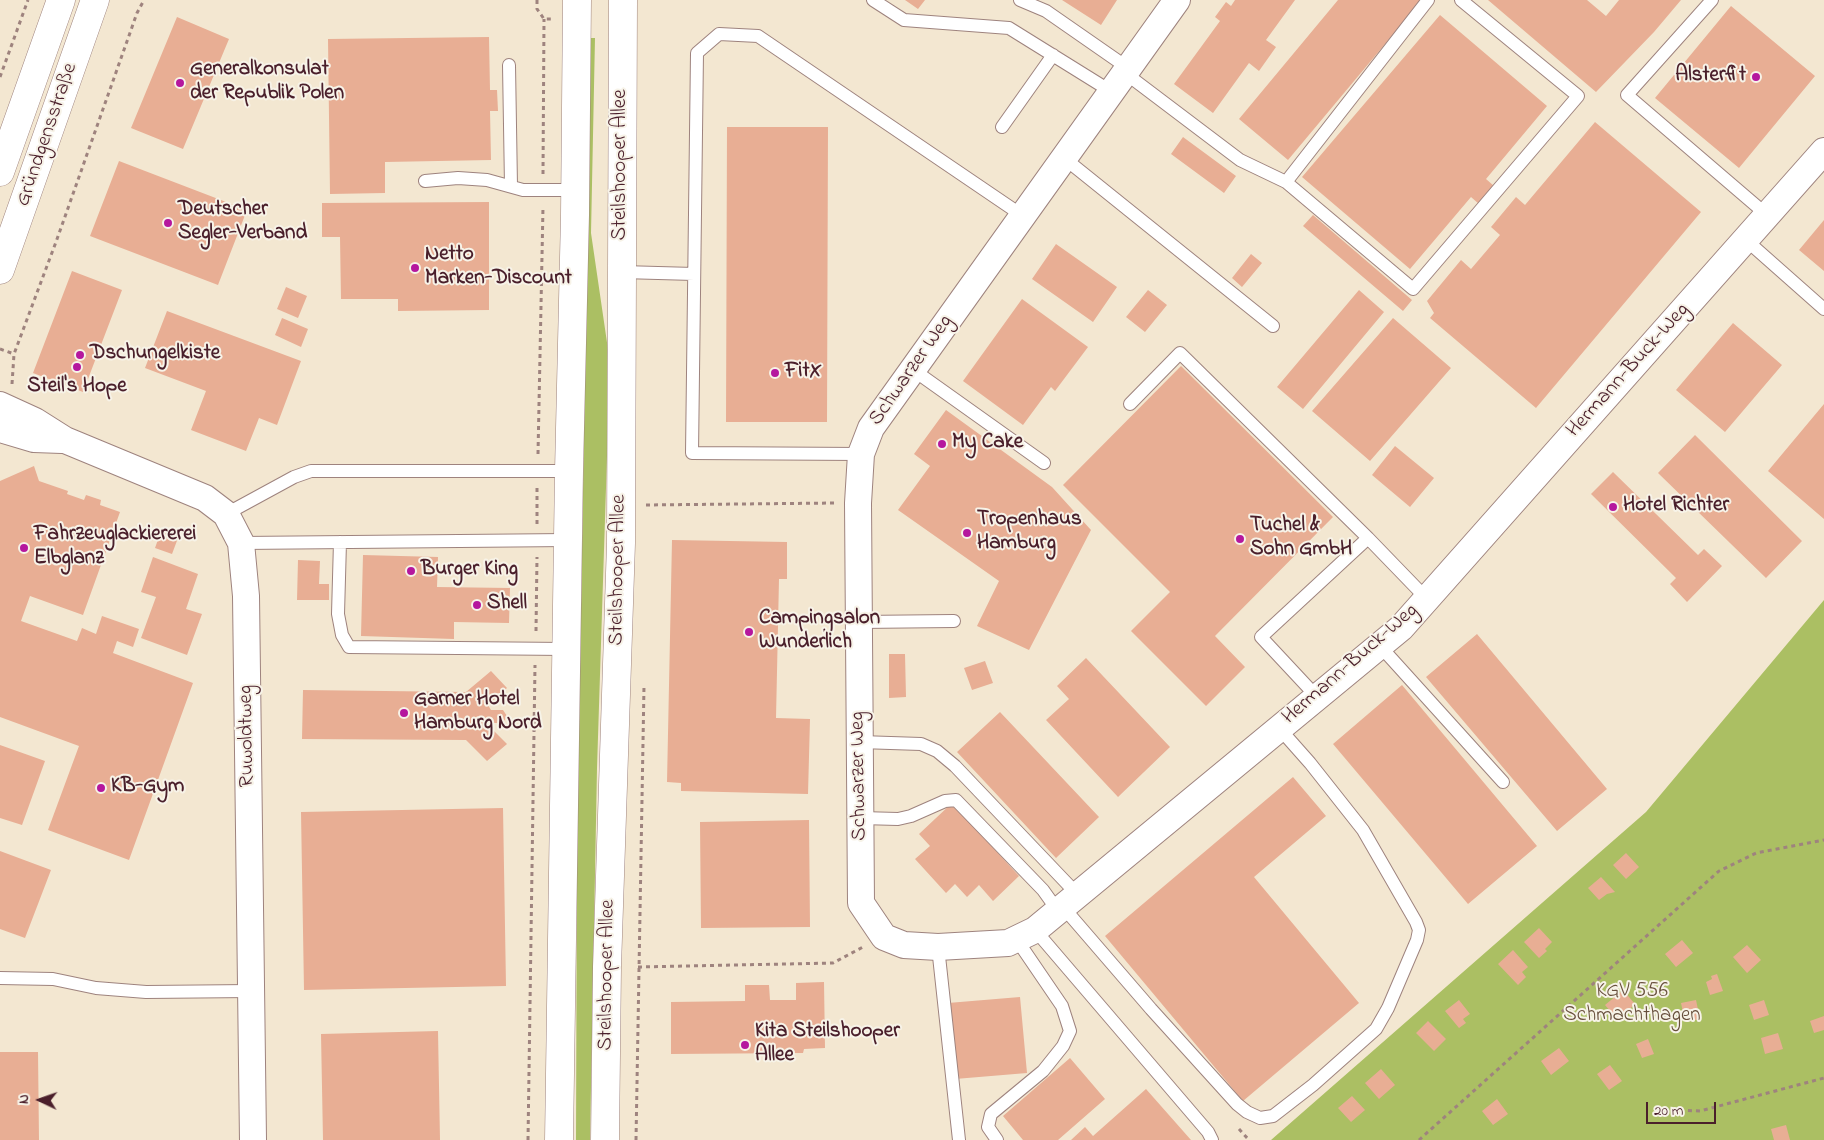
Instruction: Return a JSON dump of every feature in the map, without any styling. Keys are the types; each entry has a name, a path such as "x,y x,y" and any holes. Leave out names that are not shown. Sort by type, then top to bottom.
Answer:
{"main road":[{"name":"Gründgensstraße","path":"0,172 61,0"},
{"name":"Gründgensstraße","path":"0,270 96,0"},
{"name":"Steilshooper Allee","path":"605,1140 607,957 621,543 623,0"},
{"path":"559,1140 569,471 576,190 568,10"}],"street":[{"name":"Schwarzer Weg","path":"884,937 862,903 858,503 862,454 871,428 1175,1"},
{"name":"Hermann-Buck-Weg","path":"1026,935 1401,628 1824,151"},
{"name":"Ruwoldtweg","path":"0,405 35,421 65,440 206,498 226,514 241,543 246,596 253,1140"},
{"name":"Ruwoldtweg","path":"0,429 34,440 65,440"},
{"path":"884,937 904,945 938,947 1008,943 1026,935"}],"lane":[{"path":"873,0 904,20 1009,28 1053,55 1122,78"},
{"path":"1020,0 1030,2 1046,11 1122,78 1240,160 1286,182 1413,289 1578,96 1461,0"},
{"path":"1286,182 1428,0"},
{"path":"1712,0 1627,95 1767,216"},
{"path":"862,454 692,453 697,53 719,34 758,36 1023,216"},
{"path":"1002,127 1053,55"},
{"path":"510,65 511,186"},
{"path":"1064,158 1273,326"},
{"path":"425,181 458,178 487,180 523,190 576,190"},
{"path":"1746,240 1824,309"},
{"path":"622,272 694,274"},
{"path":"1130,404 1180,353 1368,538 1427,599"},
{"path":"912,370 1044,463"},
{"path":"226,514 294,477 311,471 569,471"},
{"path":"1317,697 1262,637 1368,538"},
{"path":"241,543 568,540"},
{"path":"340,542 338,614 342,635 349,647 566,649"},
{"path":"859,622 954,621"},
{"path":"1380,646 1503,782"},
{"path":"860,742 921,744 937,751 955,766 1151,1008 1237,1104 1247,1112 1260,1118 1273,1116 1313,1085 1376,1029 1388,1008 1418,940 1419,930 1363,830 1310,762 1279,728"},
{"path":"861,818 898,819 911,816 945,801 956,800 1043,890 1066,904"},
{"path":"997,1140 988,1127 991,1114 1043,1071 1063,1046 1070,1031 1062,1006 1026,935"},
{"path":"1026,935 1208,1132 1212,1140"},
{"path":"938,947 959,1140"},
{"path":"0,978 53,979 96,988 146,992 251,991"}],"path":[{"path":"0,77 28,0"},
{"path":"0,348 14,354 56,242 137,13 144,0"},
{"path":"528,1140 537,471 543,190 544,19 537,9 537,0"},
{"path":"544,19 568,10"},
{"path":"644,506 858,503"},
{"path":"1419,1140 1719,871 1756,853 1824,840"},
{"path":"638,967 833,963 884,937"},
{"path":"1656,1109 1700,1111 1824,1078"}],"green space":[{"path":"587,38 595,38 591,233 610,363 597,768 590,1140 576,1140 577,841 584,433"},
{"name":"KGV 556 Schmachthagen","path":"1824,600 1824,1140 1271,1140 1646,812"}],"building":[{"path":"905,0 925,0 918,9"},
{"path":"1062,0 1117,0 1101,25"},
{"path":"1235,0 1295,0 1266,40 1276,47 1259,71 1249,63 1213,113 1174,84 1220,21 1215,17 1226,2 1231,6"},
{"path":"1338,0 1421,1 1288,160 1239,119"},
{"path":"1488,0 1587,0 1606,16 1619,0 1681,0 1654,32 1596,92"},
{"path":"1731,6 1815,76 1739,168 1655,98"},
{"path":"1440,15 1547,106 1486,179 1494,186 1479,204 1471,197 1410,269 1302,177"},
{"name":"Generalkonsulat der Republik Polen","path":"177,17 229,39 183,149 131,128"},
{"path":"489,37 490,90 497,90 498,111 490,111 491,160 385,162 385,193 330,194 328,39"},
{"path":"1595,122 1701,212 1536,408 1430,318 1434,313 1427,301 1461,260 1471,269 1500,235 1491,227 1516,197 1525,205"},
{"path":"727,127 828,127 827,422 726,422"},
{"path":"1183,137 1236,176 1224,193 1171,154"},
{"name":"Deutscher Segler-Verband","path":"119,161 247,210 218,285 90,236"},
{"name":"Netto Marken-Discount","path":"489,202 489,310 398,311 398,299 341,299 340,237 322,237 322,203"},
{"path":"1313,215 1412,300 1403,311 1303,226"},
{"path":"1824,220 1824,271 1799,250"},
{"path":"1056,244 1117,287 1093,322 1032,279"},
{"path":"1251,254 1262,263 1242,287 1232,278"},
{"path":"72,271 122,290 83,392 33,373"},
{"path":"286,287 307,296 298,318 277,309"},
{"path":"1148,290 1167,305 1145,332 1126,317"},
{"path":"1359,290 1384,312 1303,409 1277,387"},
{"path":"1022,299 1088,347 1055,391 1051,387 1023,425 963,381"},
{"path":"167,311 301,361 277,425 259,418 246,451 191,430 206,391 145,368"},
{"path":"282,318 308,329 301,347 275,335"},
{"path":"1393,318 1451,368 1370,461 1312,411"},
{"path":"1733,323 1782,365 1725,432 1676,390"},
{"path":"1181,366 1333,517 1215,636 1245,667 1206,706 1131,631 1170,592 1063,485"},
{"path":"1824,404 1824,519 1768,471"},
{"path":"946,410 1052,487 1091,530 1029,650 977,626 999,581 898,510 930,466 914,454"},
{"path":"1695,435 1802,541 1766,578 1658,473"},
{"path":"1395,446 1434,478 1410,507 1372,475"},
{"path":"34,466 39,481 68,491 67,494 84,500 86,495 101,500 100,505 120,512 83,615 30,596 21,621 77,641 82,628 96,634 102,616 139,629 133,647 117,641 113,653 193,683 129,860 48,830 79,746 0,717 0,481"},
{"path":"1613,472 1698,555 1704,549 1722,566 1687,602 1670,584 1676,578 1591,494"},
{"path":"161,531 178,538 172,554 155,548"},
{"path":"672,540 787,542 787,579 779,579 776,718 810,719 808,794 681,791 681,783 667,782"},
{"path":"363,555 438,557 437,587 510,588 509,623 454,622 454,639 361,636"},
{"path":"153,557 198,574 186,609 202,614 187,655 141,638 156,597 141,592"},
{"path":"298,560 320,561 319,584 329,584 329,600 297,600"},
{"path":"1477,634 1607,789 1557,831 1426,677"},
{"path":"889,654 905,654 906,697 889,698"},
{"path":"1086,658 1170,747 1118,797 1046,720 1069,699 1057,686"},
{"path":"985,661 993,683 972,690 964,668"},
{"name":"Garner Hotel Hamburg Nord","path":"491,671 507,688 488,705 491,710 503,710 507,716 503,723 490,723 489,726 507,744 487,761 466,740 302,739 303,690 466,692"},
{"path":"1402,685 1537,846 1468,904 1333,744"},
{"path":"1000,712 1099,817 1056,858 957,752"},
{"path":"0,745 45,761 22,825 0,818"},
{"path":"1293,777 1326,816 1254,877 1359,1003 1243,1101 1105,936"},
{"path":"952,803 1019,876 993,901 979,885 967,897 955,884 946,893 915,859 930,846 919,834"},
{"path":"503,808 506,986 304,990 301,812"},
{"path":"809,820 810,927 701,928 700,822"},
{"path":"0,851 51,870 25,938 0,929"},
{"path":"1626,853 1639,867 1626,879 1613,865"},
{"path":"1601,877 1615,892 1607,894 1599,900 1588,888"},
{"path":"1539,928 1552,942 1545,949 1547,951 1539,958 1524,942"},
{"path":"1682,940 1693,953 1676,967 1665,954"},
{"path":"1747,945 1761,960 1747,973 1733,957"},
{"path":"1513,950 1528,967 1522,972 1526,977 1518,985 1498,964"},
{"path":"1717,974 1723,991 1710,995 1706,982 1712,979 1711,976"},
{"path":"824,982 825,1048 804,1049 803,1053 671,1054 671,1002 745,1001 745,985 769,985 770,1000 796,1000 796,983"},
{"path":"1623,990 1635,1004 1618,1020 1605,1005"},
{"path":"1020,997 1027,1073 955,1079 948,1003"},
{"path":"1459,1000 1470,1014 1463,1019 1466,1023 1459,1028 1445,1011"},
{"path":"1696,1000 1700,1019 1685,1022 1681,1003"},
{"path":"1764,1000 1769,1015 1754,1020 1749,1005"},
{"path":"1824,1016 1824,1030 1814,1033 1810,1021"},
{"path":"1428,1021 1446,1039 1434,1051 1416,1033"},
{"path":"438,1031 440,1140 323,1140 321,1034"},
{"path":"1778,1033 1783,1049 1765,1054 1761,1038"},
{"path":"1648,1039 1654,1054 1642,1058 1636,1044"},
{"path":"1559,1048 1569,1061 1551,1075 1541,1061"},
{"path":"0,1052 38,1052 39,1140 0,1140"},
{"path":"1070,1058 1105,1099 1058,1140 1023,1140 1003,1116"},
{"path":"1610,1065 1622,1081 1609,1090 1597,1074"},
{"path":"1381,1069 1395,1085 1379,1099 1365,1083"},
{"path":"1146,1089 1191,1140 1071,1140 1085,1127 1093,1136"},
{"path":"1352,1096 1365,1110 1351,1122 1338,1108"},
{"path":"1497,1099 1508,1114 1493,1125 1482,1111"},
{"path":"1786,1125 1790,1140 1774,1140 1771,1129"}],"place":[{"name":"Alsterfit","path":"1756,77"},
{"name":"Generalkonsulat der Republik Polen","path":"180,83"},
{"name":"Deutscher Segler-Verband","path":"168,223"},
{"name":"Netto Marken-Discount","path":"415,268"},
{"name":"Dschungelkiste","path":"80,355"},
{"name":"Steil's Hope","path":"77,367"},
{"name":"FitX","path":"775,373"},
{"name":"My Cake","path":"942,444"},
{"name":"Hotel Richter","path":"1613,507"},
{"name":"Tropenhaus Hamburg","path":"967,533"},
{"name":"Tuchel & Sohn GmbH","path":"1240,539"},
{"name":"Fahrzeuglackiererei Elbglanz","path":"24,548"},
{"name":"Burger King","path":"411,571"},
{"name":"Shell","path":"477,605"},
{"name":"Campingsalon Wunderlich","path":"749,632"},
{"name":"Garner Hotel Hamburg Nord","path":"404,713"},
{"name":"KB-Gym","path":"101,788"},
{"name":"Kita Steilshooper Allee","path":"745,1045"}]}
